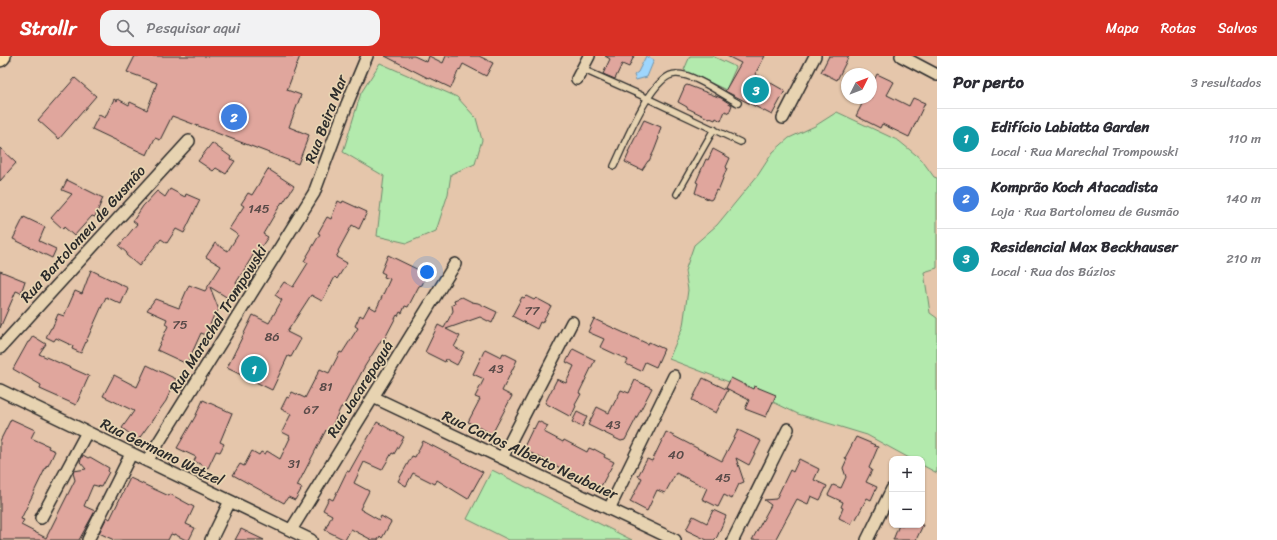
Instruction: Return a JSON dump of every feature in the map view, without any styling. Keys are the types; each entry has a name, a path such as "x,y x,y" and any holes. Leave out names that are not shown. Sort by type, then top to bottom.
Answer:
{"street":[{"name":"Rua Beira Mar","path":"314,193 355,82 367,56"},
{"path":"580,74 589,56"},
{"path":"783,118 815,56"},
{"path":"906,57 937,75"},
{"name":"Rua Bartolomeu de Gusmão","path":"0,348 189,141"},
{"name":"Rua Marechal Trompowski","path":"147,461 314,193"},
{"name":"Rua Jacarepaguá","path":"291,530 456,264"},
{"path":"502,458 572,322"},
{"path":"609,509 674,376"},
{"name":"Rua Germano Wetzel","path":"0,390 311,540"},
{"name":"Rua Carlos Alberto Neubauer","path":"373,397 675,540"},
{"path":"733,540 788,429"},
{"path":"41,518 87,432"},
{"path":"88,540 131,454"},
{"path":"867,540 891,492"},
{"path":"211,540 230,501"}],"lane":[{"path":"614,166 647,98 657,85 668,76 677,73 692,77 738,103"},
{"path":"580,74 647,98 740,142"},
{"path":"676,194 714,129"}],"green space":[{"path":"690,56 712,56 736,67 726,90 684,70"},
{"path":"380,63 457,97 476,118 482,140 475,164 451,174 448,194 436,231 407,243 377,236 384,176 343,152 361,93"},
{"path":"837,112 899,141 921,159 934,177 937,178 937,268 924,272 930,313 937,318 937,473 925,467 925,456 906,456 867,435 798,414 742,387 669,359 683,326 688,290 685,271 694,245 717,225 758,175 773,152 789,138 815,126"},
{"path":"492,470 632,540 509,540 467,519"}],"water":[{"path":"646,56 654,60 647,77 636,80 634,75 638,72"}],"building":[{"path":"135,56 300,56 287,90 301,95 289,127 309,135 298,164 172,116 160,140 155,138 147,155 92,129 99,115 105,118 114,99 117,101 118,99 129,105 130,102 147,110 157,83 127,72"},
{"path":"385,56 414,56 427,62 429,56 443,63 446,56 479,56 493,63 486,76 463,64 460,70 459,69 451,88"},
{"path":"605,56 634,56 629,67 622,64 615,79 603,74 610,59"},
{"path":"727,56 765,56 755,74 785,91 772,115 725,91 741,63"},
{"path":"829,56 849,56 843,68 841,68 841,72 837,80 821,72"},
{"path":"877,74 894,82 887,95 909,106 913,98 925,103 909,137 882,124 880,128 856,116 862,104 877,104"},
{"path":"75,78 96,96 59,139 38,120"},
{"path":"687,85 721,98 732,105 729,113 725,111 721,121 716,118 715,120 710,119 678,102 685,86"},
{"path":"644,120 661,127 654,151 642,170 625,162 629,153 628,152"},
{"path":"212,143 231,157 230,159 235,161 226,174 216,168 213,171 198,161"},
{"path":"0,148 16,163 0,181"},
{"path":"713,149 730,158 718,191 716,190 712,199 710,200 695,193 698,183 696,182 706,159 708,160"},
{"path":"268,169 294,186 283,203 282,202 263,234 268,237 257,253 255,252 236,283 238,284 228,298 210,287 219,310 214,315 206,335 201,333 187,364 157,350 168,326 165,324 167,319 147,310 155,299 179,308 189,285 205,291 221,266 206,257 215,243 228,251 238,235 229,229 244,206 241,204 248,193 252,195"},
{"path":"67,180 103,198 95,217 92,216 74,236 64,227 63,229 51,218 72,194 62,190"},
{"path":"170,189 185,197 186,194 200,200 184,233 176,229 167,243 161,239 139,266 126,255 127,253 119,246 137,224 133,221 143,206 157,191 165,197"},
{"path":"338,201 342,203 343,201 367,212 359,229 352,225 338,251 339,252 336,257 347,263 337,279 335,277 322,301 311,295 287,332 301,339 291,357 288,356 272,390 227,368 253,315 269,323 282,300 275,295 284,282 293,287 308,263 304,261 320,234 318,233 327,217 331,219"},
{"path":"24,217 45,227 39,241 56,249 52,258 13,239"},
{"path":"388,255 427,274 408,307 405,306 402,313 400,312 398,316 397,315 384,340 382,339 365,366 343,407 341,407 331,428 329,427 327,431 326,430 297,486 302,488 295,500 288,497 284,503 233,475 240,464 244,466 252,451 259,455 261,452 265,454 267,451 280,459 290,438 290,436 282,432 291,414 281,409 287,397 289,398 292,392 305,398 320,369 329,373 340,352 342,353 358,328 355,326 360,315 363,317 369,306 376,310 390,279 384,277 385,274 381,272"},
{"path":"91,270 128,288 121,304 106,297 81,353 72,349 73,346 56,338 54,341 46,337 58,314 64,316 75,291 82,294"},
{"path":"0,271 25,281 21,293 16,291 0,328"},
{"path":"526,296 534,300 536,298 551,306 537,329 512,316 522,297 524,298"},
{"path":"462,297 497,312 492,323 480,317 446,329 460,336 454,347 464,352 457,365 446,359 445,362 425,352 438,325 444,328 453,311 452,305 455,304 454,300"},
{"path":"594,319 648,344 649,342 664,349 656,367 645,362 641,371 626,364 628,360 600,347 604,339 588,332"},
{"path":"33,336 46,344 39,354 89,376 76,405 40,389 41,385 13,369"},
{"path":"485,349 501,357 503,353 517,360 502,391 512,396 492,434 468,422 480,399 475,397 484,379 473,374"},
{"path":"573,349 595,360 579,393 581,394 571,417 545,403 557,379 566,383 574,366 566,362"},
{"path":"147,365 176,379 166,401 138,440 122,428 134,411 103,396 114,375 137,387"},
{"path":"703,378 728,390 716,413 692,400"},
{"path":"731,378 753,389 754,386 776,395 766,417 745,409 749,400 726,388"},
{"path":"635,380 652,388 625,440 621,441 588,425 597,407 609,413 621,390 629,393"},
{"path":"203,400 232,413 220,442 224,444 220,452 216,451 208,468 194,461 196,457 177,448"},
{"path":"577,412 587,417 582,427 572,422"},
{"path":"11,419 35,430 31,438 49,446 48,448 55,451 21,519 24,520 21,525 46,538 75,480 73,473 74,471 86,469 80,462 83,455 88,458 90,457 109,468 109,472 101,487 93,485 84,506 95,511 79,540 0,540 0,441"},
{"path":"538,421 548,426 544,432 587,452 589,448 594,449 605,455 604,457 614,462 600,488 523,449"},
{"path":"377,422 404,437 382,470 364,462 354,483 369,491 360,509 379,520 381,516 391,522 382,538 380,536 378,540 372,540 351,529 345,540 325,530 332,515 323,510 329,498 333,500 347,471 349,472"},
{"path":"738,430 761,441 749,465 736,458 744,482 739,484 732,499 724,495 718,507 702,499 707,488 676,473 665,493 657,490 647,511 630,502 642,478 638,476 647,459 652,461 666,432 722,461"},
{"path":"856,437 878,447 869,468 872,470 866,482 877,487 871,500 867,498 856,519 854,518 851,524 839,518 843,508 841,507 843,502 828,495 833,485 841,488 846,477 843,468 847,459 845,458"},
{"path":"423,441 483,472 468,499 437,480 435,484 413,473 406,486 398,481 412,456 415,457"},
{"path":"799,459 819,469 814,480 827,486 820,500 811,496 808,504 797,499 775,540 752,540 771,505 764,500 776,499 790,470 793,472"},
{"path":"130,478 169,496 170,494 194,507 186,524 195,528 189,540 171,534 168,540 114,540 99,533 107,517 110,519"},
{"path":"713,510 726,516 717,537 714,540 707,540 686,530 693,516 707,523"},
{"path":"898,528 922,528 916,540 893,540"},
{"path":"241,529 264,540 235,540"}],"place":[{"name":"Residencial Max Beckhauser","path":"756,90"},
{"name":"Komprão Koch Atacadista","path":"234,117"},
{"name":"Edifício Labiatta Garden","path":"254,369"}]}
